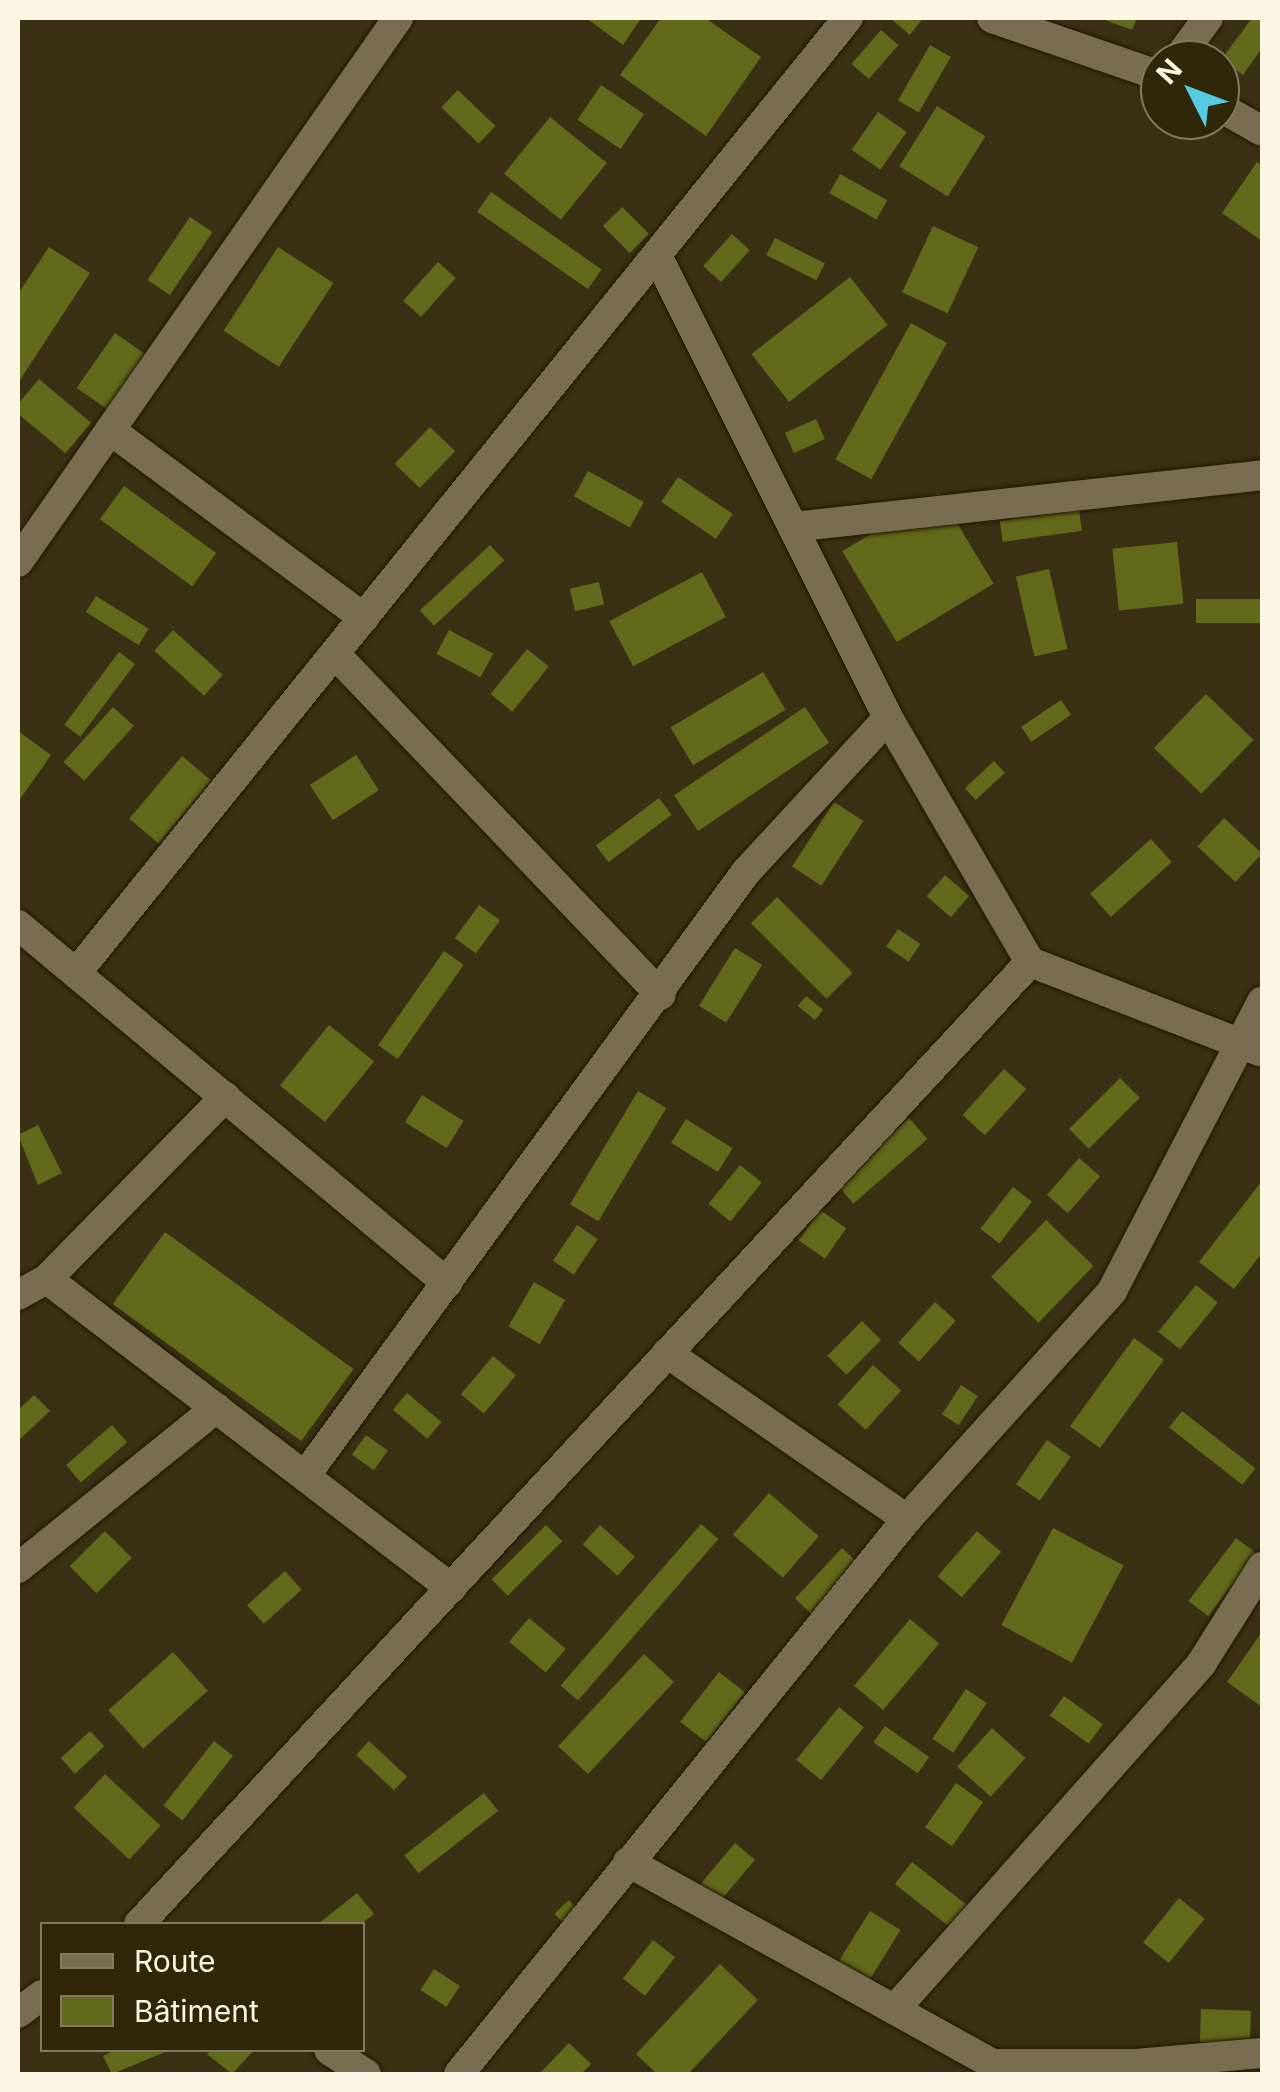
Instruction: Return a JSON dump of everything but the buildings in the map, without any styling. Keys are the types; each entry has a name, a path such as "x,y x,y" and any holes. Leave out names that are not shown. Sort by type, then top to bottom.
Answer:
{"street":[{"path":"18,562 398,18"},
{"path":"77,972 848,18"},
{"path":"992,18 1140,69"},
{"path":"1192,40 1208,18"},
{"path":"1240,118 1262,130"},
{"path":"656,255 888,718 1030,962 1252,1049"},
{"path":"110,430 364,618"},
{"path":"793,527 1262,475"},
{"path":"336,655 661,995"},
{"path":"305,1476 661,995 746,872 888,718"},
{"path":"18,925 448,1284"},
{"path":"142,1922 1030,962"},
{"path":"459,2074 907,1519 1112,1291 1252,1049 1262,1002"},
{"path":"18,1294 47,1279 225,1096"},
{"path":"47,1279 450,1588"},
{"path":"667,1353 907,1519"},
{"path":"18,1568 216,1408"},
{"path":"895,2009 1201,1664 1262,1567"},
{"path":"628,1862 993,2064 1136,2064 1262,2053"},
{"path":"18,2013 40,1996"},
{"path":"332,2052 366,2074"}]}
